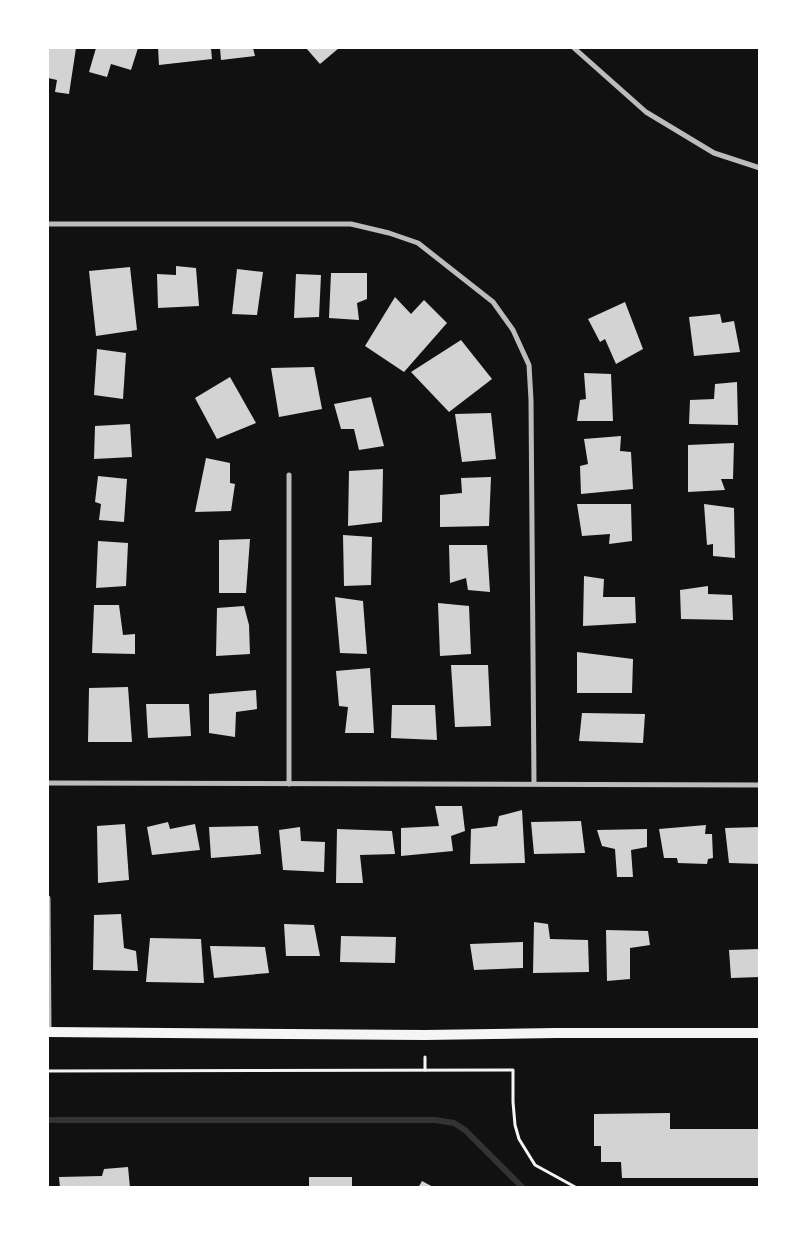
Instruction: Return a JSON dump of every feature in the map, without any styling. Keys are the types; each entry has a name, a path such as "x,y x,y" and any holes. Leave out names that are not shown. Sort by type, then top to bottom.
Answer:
{"main road":[{"path":"48,1032 415,1035 760,1033"}],"street":[{"path":"574,48 646,112 714,153 760,168"},
{"path":"48,224 351,224 389,233 418,243 493,302 514,330 529,365 534,784"},
{"path":"289,475 289,784"},
{"path":"48,783 760,785"},
{"path":"48,898 48,1032"}],"path":[{"path":"425,1056 425,1070"},
{"path":"48,1071 514,1070 513,1102 519,1139 535,1165 577,1188"}],"building":[{"path":"48,48 76,48 69,94 55,92 57,80 48,78"},
{"path":"96,48 138,48 131,70 111,64 107,77 89,72"},
{"path":"158,48 211,48 212,59 159,65"},
{"path":"220,48 253,48 255,56 221,60"},
{"path":"306,48 339,48 320,64"},
{"path":"176,266 196,268 199,306 158,308 157,274 176,275"},
{"path":"130,267 137,330 96,336 89,271"},
{"path":"237,269 263,272 257,315 232,314"},
{"path":"331,273 367,273 367,299 357,303 359,320 329,318"},
{"path":"296,274 321,275 319,317 294,318"},
{"path":"395,297 411,314 424,300 447,323 404,372 365,346"},
{"path":"625,302 643,349 616,364 605,339 600,342 588,319"},
{"path":"720,314 722,323 734,321 740,352 694,356 689,317"},
{"path":"461,340 492,379 449,412 411,372"},
{"path":"97,349 126,353 123,399 94,395"},
{"path":"314,367 322,409 279,417 271,368"},
{"path":"584,373 611,374 613,421 577,421 580,400 586,399"},
{"path":"230,377 256,423 217,439 195,398"},
{"path":"737,382 738,425 689,424 690,400 714,399 715,384"},
{"path":"371,397 384,446 359,450 354,429 341,429 334,404"},
{"path":"491,413 496,459 462,462 455,414"},
{"path":"130,424 132,457 94,459 95,426"},
{"path":"621,436 620,451 631,452 633,489 581,494 580,466 588,464 584,439"},
{"path":"734,443 733,479 721,479 725,490 688,492 688,445"},
{"path":"206,458 230,463 230,483 235,484 231,511 195,512"},
{"path":"383,469 382,522 348,526 349,471"},
{"path":"98,476 127,479 124,522 99,520 101,504 95,502"},
{"path":"491,477 489,526 440,527 440,495 462,493 461,478"},
{"path":"577,504 631,504 632,541 609,544 610,534 582,536"},
{"path":"704,504 734,508 735,558 713,556 713,544 707,545"},
{"path":"343,535 372,537 371,585 344,586"},
{"path":"250,539 246,593 219,593 219,540"},
{"path":"98,541 128,543 126,586 96,588"},
{"path":"449,545 487,545 490,592 468,590 466,578 450,583"},
{"path":"584,576 604,579 603,597 635,597 636,623 583,626"},
{"path":"708,586 708,594 732,595 733,620 681,619 680,590"},
{"path":"335,597 363,601 367,654 340,653"},
{"path":"438,603 469,606 471,654 440,656"},
{"path":"94,605 119,605 123,635 135,634 135,654 92,653"},
{"path":"244,606 249,625 250,654 216,656 217,608"},
{"path":"577,652 633,659 632,693 577,693"},
{"path":"451,665 488,665 491,726 455,727"},
{"path":"370,668 374,733 345,733 348,707 339,706 336,671"},
{"path":"128,687 132,742 88,742 89,688"},
{"path":"256,690 257,709 236,712 235,737 209,733 209,694"},
{"path":"146,704 189,704 191,736 148,738"},
{"path":"392,705 435,705 437,740 391,738"},
{"path":"582,713 645,714 643,743 579,741"},
{"path":"435,806 462,806 465,831 451,836 453,851 401,856 401,828 439,826"},
{"path":"522,810 525,863 470,864 471,829 497,826 499,816"},
{"path":"581,821 585,853 534,854 531,822"},
{"path":"168,822 170,829 195,824 200,850 152,855 147,827"},
{"path":"125,824 129,880 98,883 97,826"},
{"path":"706,825 705,834 712,834 713,858 708,859 707,864 678,863 677,858 664,858 659,829"},
{"path":"258,826 261,854 211,858 209,827"},
{"path":"300,827 301,841 325,842 324,872 283,870 279,830"},
{"path":"760,827 760,864 729,863 725,828"},
{"path":"337,829 392,831 395,854 360,855 363,883 336,883"},
{"path":"647,829 647,847 631,850 633,877 617,877 615,849 602,846 597,830"},
{"path":"121,914 124,948 136,951 138,971 93,970 94,915"},
{"path":"534,922 548,924 550,939 588,940 589,972 533,973"},
{"path":"284,924 314,925 320,956 286,956"},
{"path":"606,930 648,931 650,945 630,948 630,979 607,981"},
{"path":"341,936 396,937 395,963 340,962"},
{"path":"150,938 201,939 204,983 146,982"},
{"path":"523,942 523,968 474,970 470,944"},
{"path":"210,946 265,947 269,973 214,978"},
{"path":"760,949 760,977 731,978 729,950"},
{"path":"670,1113 670,1129 760,1129 760,1178 622,1178 621,1162 601,1162 601,1146 594,1146 594,1114"},
{"path":"128,1167 130,1188 60,1188 59,1177 102,1176 104,1169"},
{"path":"309,1177 352,1177 352,1188 309,1188"},
{"path":"422,1181 435,1188 418,1188"}],"waterway":[{"path":"48,1120 435,1120 454,1123 465,1130 523,1188"}]}
